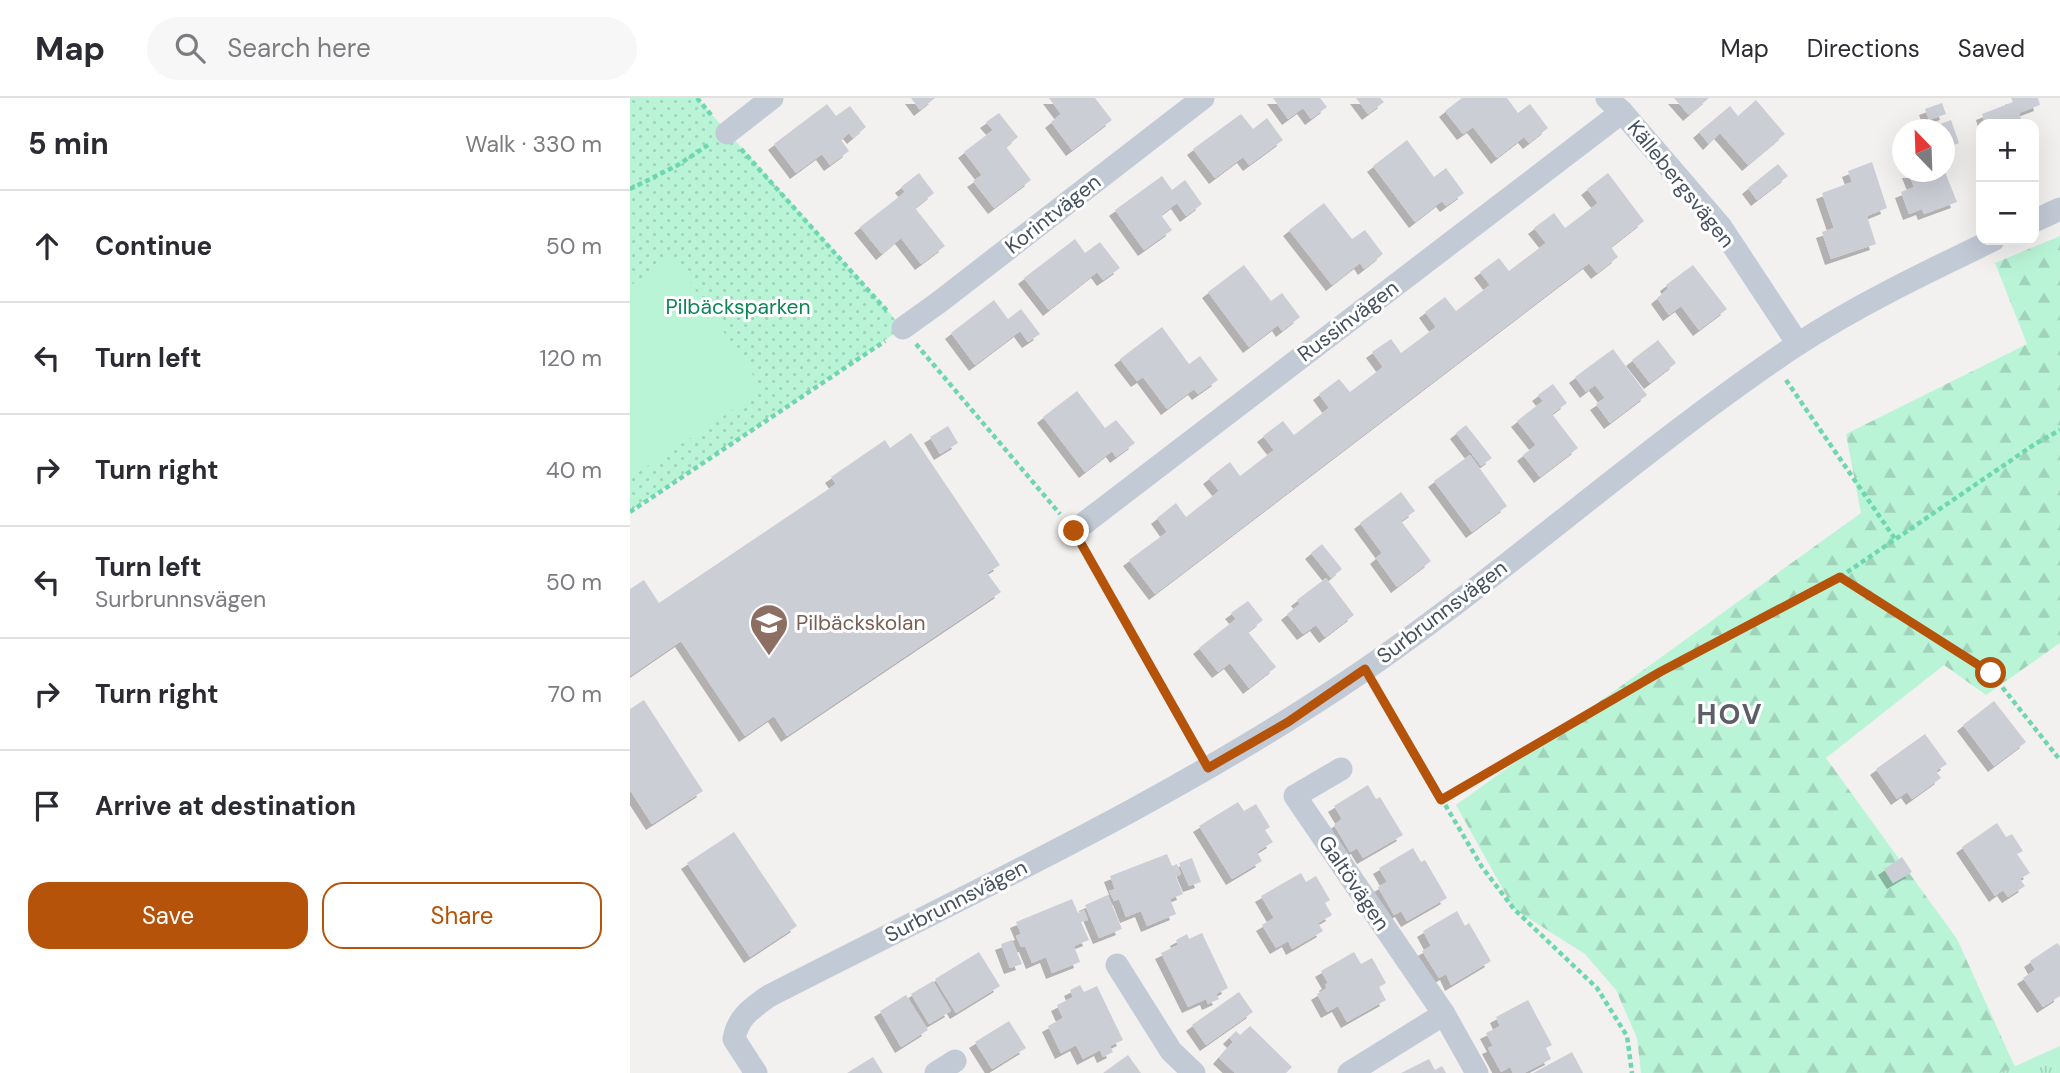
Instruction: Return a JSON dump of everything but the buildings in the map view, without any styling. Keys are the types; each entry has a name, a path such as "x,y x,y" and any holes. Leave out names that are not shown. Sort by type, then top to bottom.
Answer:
{"street":[{"path":"727,133 772,98"},
{"name":"Korintvägen","path":"902,328 1203,98"},
{"name":"Källebergsvägen","path":"1614,105 1721,227 1798,344"},
{"name":"Russinvägen","path":"1074,531 1614,105"},
{"path":"2039,218 2060,209"},
{"name":"Surbrunnsvägen","path":"755,1073 734,1040 737,1025 747,1011 769,996 1190,780 1288,722 1492,576 1653,449 1798,344 1916,276 1982,245"},
{"name":"Galtövägen","path":"1341,769 1295,796 1444,1014 1477,1073"},
{"path":"1117,965 1171,1051 1194,1073"},
{"path":"1349,1073 1444,1014"}],"path":[{"path":"697,98 902,328 1074,531 1208,768"},
{"path":"630,189 678,165 727,133"},
{"path":"630,512 902,328"},
{"path":"1773,362 1895,539"},
{"path":"1441,800 1660,672 1840,577 2035,444 2060,430"},
{"path":"1840,577 1991,673 2060,760"},
{"path":"1365,669 1482,867 1514,909 1597,988 1627,1037 1632,1073"}],"green space":[{"name":"Pilbäcksparken","path":"630,98 697,98 903,328 630,511"},
{"path":"2060,236 2060,643 1986,695 1944,665 1826,758 1957,939 2015,1067 2000,1073 1641,1073 1637,1038 1616,990 1585,954 1514,909 1456,805 1861,513 1846,434 2027,344 1995,263"},
{"path":"673,257 763,390 630,478 630,286"},
{"path":"2060,1046 2060,1073 2000,1073"}],"place":[{"name":"Pilbäckskolan","path":"769,657"}],"district":[{"name":"HOV","path":"1730,714"}],"route":[{"path":"1074,531 1208,768 1288,722 1365,669 1441,800 1660,672 1840,577 1991,673"}]}
